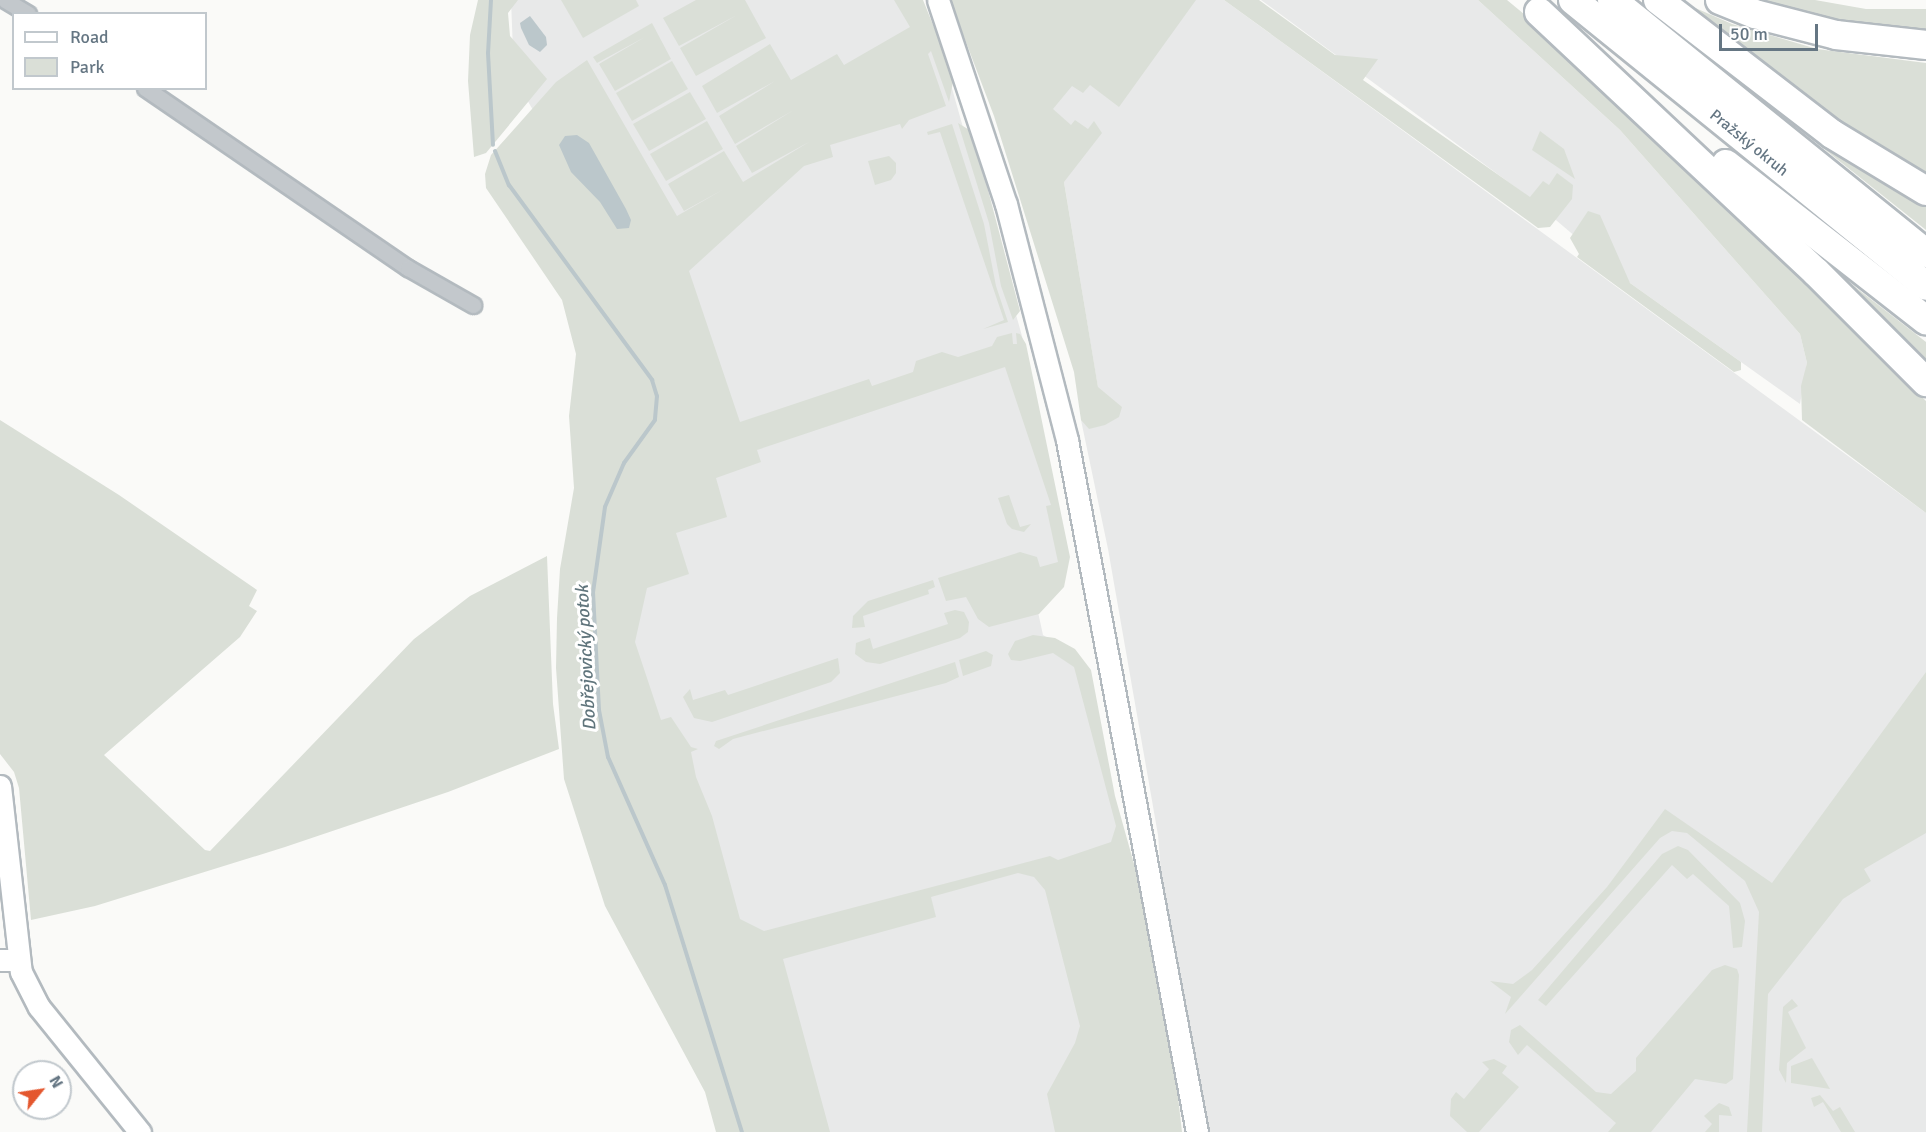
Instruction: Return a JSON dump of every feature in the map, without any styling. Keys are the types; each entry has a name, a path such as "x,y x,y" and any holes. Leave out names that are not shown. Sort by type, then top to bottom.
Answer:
{"highway":[{"name":"Pražský okruh","path":"1572,0 1926,286"},
{"name":"Pražský okruh","path":"1612,0 1926,254"},
{"path":"1658,0 1832,134 1926,192"},
{"path":"1720,0 1755,14 1836,35 1926,45"},
{"path":"1532,6 1926,320"},
{"path":"1532,6 1816,272 1926,382"}],"main road":[{"path":"938,0 1006,204 1067,440 1197,1132"},
{"path":"0,786 9,960 39,1007 140,1132"}],"street":[{"path":"5,0 25,12"},
{"path":"148,90 408,268 473,305"}],"shaded area":[{"path":"511,0 919,0 940,46 1022,336 1065,565 1038,612 1043,635 1082,660 1123,843 1175,1132 781,1132 616,645 702,405 514,77"},
{"path":"986,0 1224,0 1926,513 1926,1132 1208,1132 1164,911 1158,835 1108,549 1081,420 1099,394 1064,182"},
{"path":"1261,0 1478,0 1620,130 1800,334 1807,363 1800,404 1630,283 1530,198"},
{"path":"530,16 546,37 547,45 540,52 529,45 521,28 520,23"},
{"path":"577,135 589,143 626,209 631,220 629,228 617,229 600,202 571,172 559,145 565,136"}],"green space":[{"path":"478,0 518,0 508,13 510,36 547,79 486,153 474,157 468,81 470,35"},
{"path":"561,0 636,0 639,6 583,38"},
{"path":"696,0 745,0 766,38 696,76 680,48 737,15 679,46 663,18"},
{"path":"894,0 923,0 954,77 949,102 931,51 928,54 946,106 909,120 902,129 900,124 830,145 833,157 804,166 689,271 740,422 869,379 872,386 913,372 916,361 942,352 958,357 992,346 997,337 1012,333 1013,344 1017,344 1016,333 1020,334 1026,344 1070,557 1064,587 1039,614 989,627 978,619 966,597 946,601 938,578 1020,552 1037,557 1040,567 1058,562 1046,506 1051,505 1005,367 757,450 761,462 716,478 727,517 676,533 689,574 647,588 635,642 661,720 671,717 691,747 698,749 691,752 696,777 712,816 740,919 764,931 1050,856 1058,860 1111,842 1116,826 1074,667 1053,653 1020,661 1011,660 1008,654 1015,641 1033,635 1055,638 1075,649 1091,670 1115,796 1150,921 1171,1035 1182,1132 1055,1132 1047,1094 1075,1043 1080,1026 1045,890 1034,877 1018,873 931,897 936,917 783,959 830,1132 716,1132 705,1092 605,906 564,779 556,668 557,618 560,569 574,488 569,416 576,354 562,300 486,188 485,174 491,155 556,82 587,60 677,216 724,189 684,211 668,184 724,151 743,182 809,142 752,173 736,146 792,111 735,144 719,116 775,81 717,113 702,86 770,44 791,80 837,54 844,65 910,27"},
{"path":"950,0 1196,0 1119,107 1090,85 1083,93 1072,86 1053,109 1071,125 1075,120 1088,129 1094,121 1102,133 1064,182 1098,387 1122,407 1119,417 1105,425 1089,429 1081,420 1074,372 1050,295 994,116"},
{"path":"1224,0 1259,0 1335,55 1378,59 1363,80 1530,197 1543,181 1549,185 1557,173 1573,185 1572,199 1550,227 1538,228"},
{"path":"1478,0 1507,0 1572,54 1926,401 1926,513 1802,420 1801,386 1807,363 1800,334 1620,130"},
{"path":"1738,0 1815,0 1866,9 1926,9 1926,39 1880,34"},
{"path":"1684,3 1732,24 1817,49 1926,63 1926,183 1875,154"},
{"path":"652,23 671,59 615,91 599,64 645,37 597,63 593,57"},
{"path":"672,61 688,89 632,121 616,93"},
{"path":"1722,63 1926,201 1926,230 1720,66"},
{"path":"690,92 706,119 649,151 633,124"},
{"path":"707,121 723,149 666,181 650,154"},
{"path":"958,123 971,131 975,141 1020,311 1013,320 1001,286 989,223"},
{"path":"952,124 984,224 996,286 1008,322 983,329 1004,320 940,132 928,135 927,132"},
{"path":"1540,131 1564,149 1575,179 1532,150"},
{"path":"889,156 896,163 896,173 891,180 875,185 868,161"},
{"path":"1588,211 1600,215 1630,283 1741,362 1741,370 1734,372 1577,257 1579,254 1570,238"},
{"path":"1850,283 1926,342 1926,362 1849,285"},
{"path":"0,420 119,495 257,590 249,606 257,611 240,637 104,755 205,850 210,851 414,639 470,596 547,556 553,704 559,749 448,792 285,847 95,906 31,920 19,788 14,772 0,754"},
{"path":"1009,495 1020,527 1031,524 1024,532 1012,529 1007,524 998,498"},
{"path":"933,580 935,587 928,590 929,594 863,616 865,627 852,628 853,616 868,601"},
{"path":"955,610 964,612 969,622 968,632 960,638 880,664 866,662 855,654 856,643 870,638 873,649 948,624 944,613"},
{"path":"986,651 993,655 991,666 963,676 959,660"},
{"path":"838,658 840,673 831,682 712,722 694,718 683,697 690,689 693,700 725,690 728,695"},
{"path":"955,662 959,677 946,683 733,739 719,749 714,746 716,741"},
{"path":"1926,672 1926,833 1864,869 1871,881 1843,899 1768,994 1762,1132 1747,1132 1759,912 1745,881 1687,833 1672,831 1660,838 1505,1014 1511,997 1490,981 1513,984 1532,970 1607,887 1665,809 1772,883"},
{"path":"1678,846 1688,850 1740,903 1745,921 1742,947 1733,948 1729,906 1693,874 1687,879 1672,865 1546,1006 1538,1000 1662,854"},
{"path":"1725,965 1737,969 1739,975 1733,1079 1726,1084 1695,1079 1651,1132 1608,1132 1616,1123 1527,1045 1518,1055 1509,1042 1511,1030 1520,1025 1596,1092 1611,1094 1636,1071 1636,1058 1712,970"},
{"path":"1792,999 1798,1006 1788,1012 1806,1048 1787,1063 1786,1083 1779,1070 1783,1007"},
{"path":"1812,1058 1830,1089 1791,1083 1791,1066"},
{"path":"1494,1059 1507,1066 1502,1073 1519,1087 1479,1132 1467,1132 1450,1116 1451,1099 1456,1092 1464,1099 1489,1069 1482,1062"},
{"path":"1820,1095 1833,1111 1840,1107 1855,1132 1841,1132 1823,1102 1814,1107 1811,1098"},
{"path":"1719,1103 1729,1107 1732,1116 1719,1115 1719,1132 1705,1132 1712,1124 1704,1116"}],"waterway":[{"name":"Dobřejovický potok","path":"491,0 488,53 493,145"},
{"name":"Dobřejovický potok","path":"495,151 509,185 652,380 657,396 655,420 624,463 605,507 593,592 599,710 608,757 665,885 742,1132"}]}
